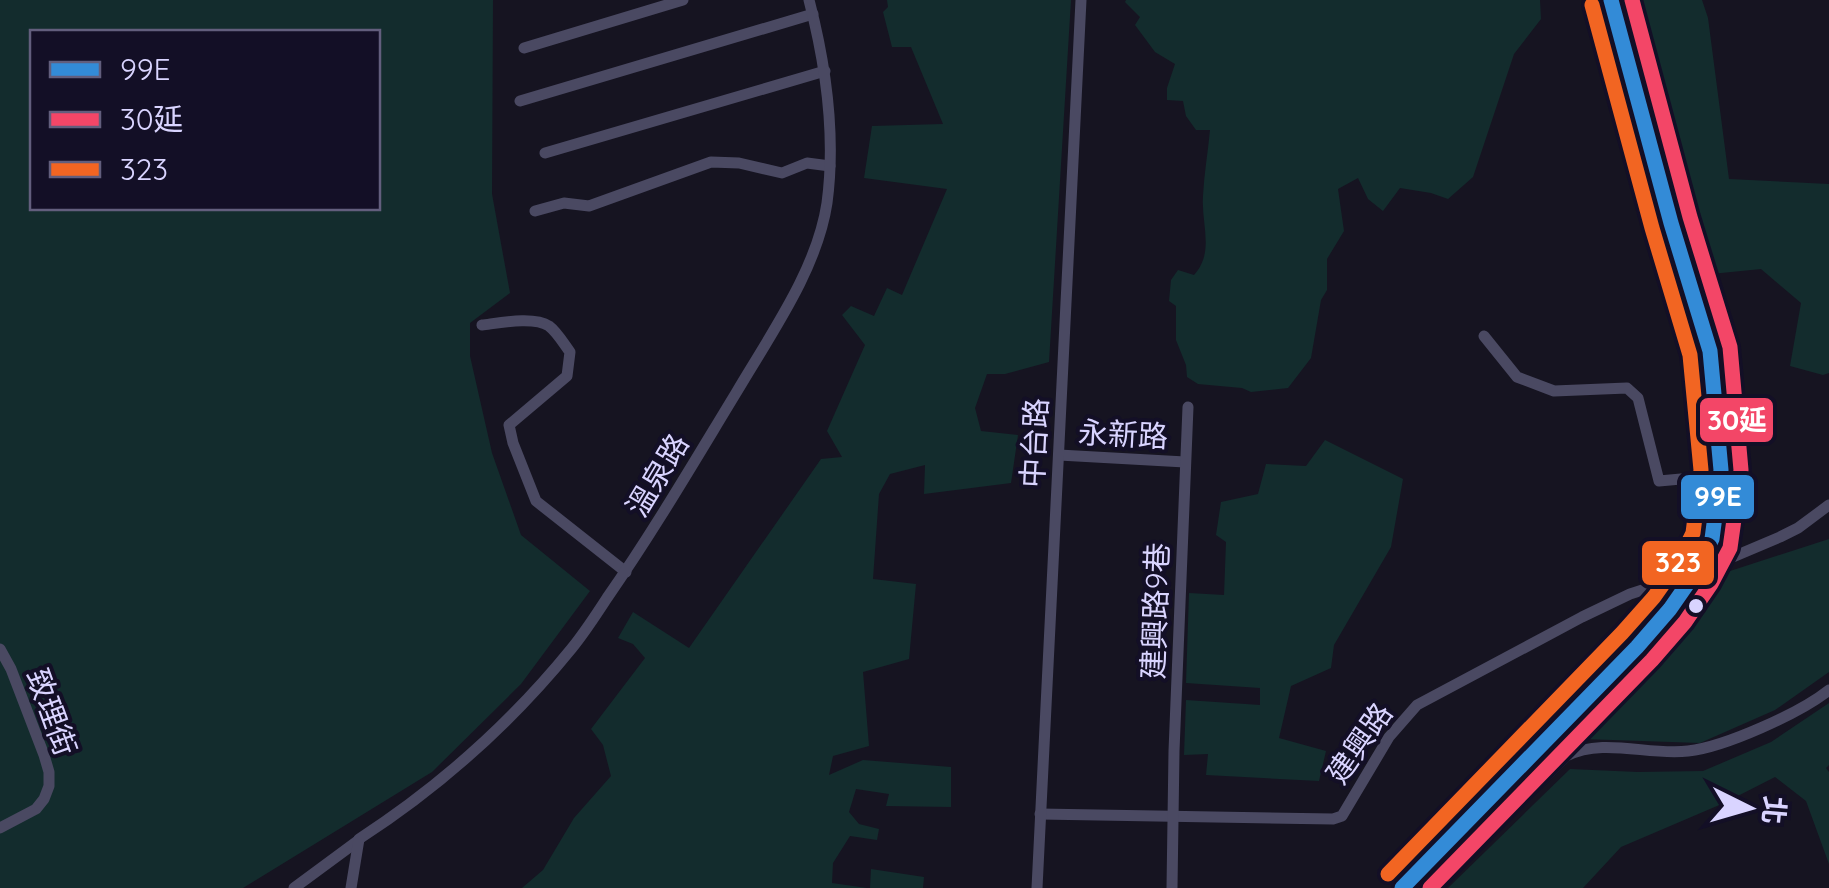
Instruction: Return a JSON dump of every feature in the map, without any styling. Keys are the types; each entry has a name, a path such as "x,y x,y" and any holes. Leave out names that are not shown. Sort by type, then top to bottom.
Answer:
{"street":[{"path":"524,48 683,0"},
{"name":"溫泉路","path":"359,840 423,795 493,734 573,646 668,506 790,302 818,237 830,166 825,71 809,0"},
{"name":"中台路","path":"1037,888 1081,0"},
{"path":"1600,0 1700,378 1707,490 1695,573"},
{"path":"1402,888 1637,648 1695,573 1712,539 1721,470 1710,351 1610,0"},
{"path":"520,101 813,14"},
{"path":"545,152 825,71"},
{"path":"535,212 564,202 589,206 710,162 739,163 782,173 807,163 830,166"},
{"path":"482,325 543,323 570,352 567,376 509,425 512,442 536,502 626,572"},
{"path":"1484,336 1517,376 1554,391 1627,388 1638,398 1659,480 1681,479 1707,490"},
{"name":"建興路9巷","path":"1172,888 1188,407"},
{"name":"永新路","path":"1059,456 1185,462"},
{"path":"1695,573 1798,528 1829,505"},
{"name":"建興路","path":"1040,814 1174,818 1342,816 1389,737 1417,705 1630,594 1695,573"},
{"name":"致理街","path":"0,650 12,670 44,755 50,786 36,809 0,828"},
{"path":"1436,888 1566,756 1596,748 1687,752 1728,742 1815,702 1829,690"},
{"path":"294,888 359,840"},
{"path":"350,888 359,840"}],"green space":[{"path":"0,0 493,0 492,194 510,293 470,323 470,356 492,453 521,535 590,591 521,684 432,772 243,888 0,888"},
{"path":"887,0 1071,0 1049,362 1005,374 987,374 975,408 981,431 1018,435 1011,483 924,494 925,465 890,474 879,494 873,579 916,584 909,659 863,672 869,746 833,756 829,775 863,760 951,767 951,807 886,806 889,794 856,789 849,812 859,824 879,829 877,840 850,836 833,863 832,883 867,888 522,888 543,870 574,818 611,776 603,745 591,729 645,658 633,644 618,638 633,612 689,648 821,459 842,457 827,431 865,345 842,315 851,306 874,316 887,288 902,295 947,189 864,178 872,126 943,124 911,47 892,47 883,12 888,7"},
{"path":"1126,0 1540,0 1541,19 1514,54 1473,177 1448,199 1400,188 1383,211 1368,199 1358,178 1338,189 1344,231 1327,259 1327,290 1321,300 1311,358 1288,388 1251,392 1198,384 1187,377 1176,340 1176,306 1169,301 1171,280 1178,270 1194,275 1204,257 1203,196 1210,130 1196,130 1186,116 1183,101 1167,100 1175,64 1155,52 1135,25 1140,17"},
{"path":"1627,0 1702,0 1708,18 1729,179 1829,184 1829,373 1823,375 1790,366 1801,303 1761,269 1701,275"},
{"path":"1325,440 1403,479 1391,547 1334,645 1331,668 1291,686 1279,738 1326,751 1319,781 1206,775 1208,754 1184,755 1186,700 1260,705 1260,688 1186,683 1189,593 1224,595 1226,542 1216,535 1221,502 1258,494 1266,464 1306,466"},
{"path":"1829,539 1829,672 1775,710 1700,743 1583,739 1727,572"},
{"path":"1829,703 1829,864 1806,801 1775,777 1621,847 1583,888 1448,888 1570,769 1703,771 1771,742"},
{"path":"871,869 924,877 923,888 870,888"}],"transit line":[{"name":"99E","path":"1402,888 1637,647 1670,609 1712,539 1721,470 1710,351 1611,0"},
{"name":"30延","path":"1430,888 1652,660 1685,622 1730,548 1741,470 1730,347 1690,217 1632,0"},
{"name":"323","path":"1388,874 1622,633 1654,597 1693,533 1701,470 1690,355 1592,5"}]}
